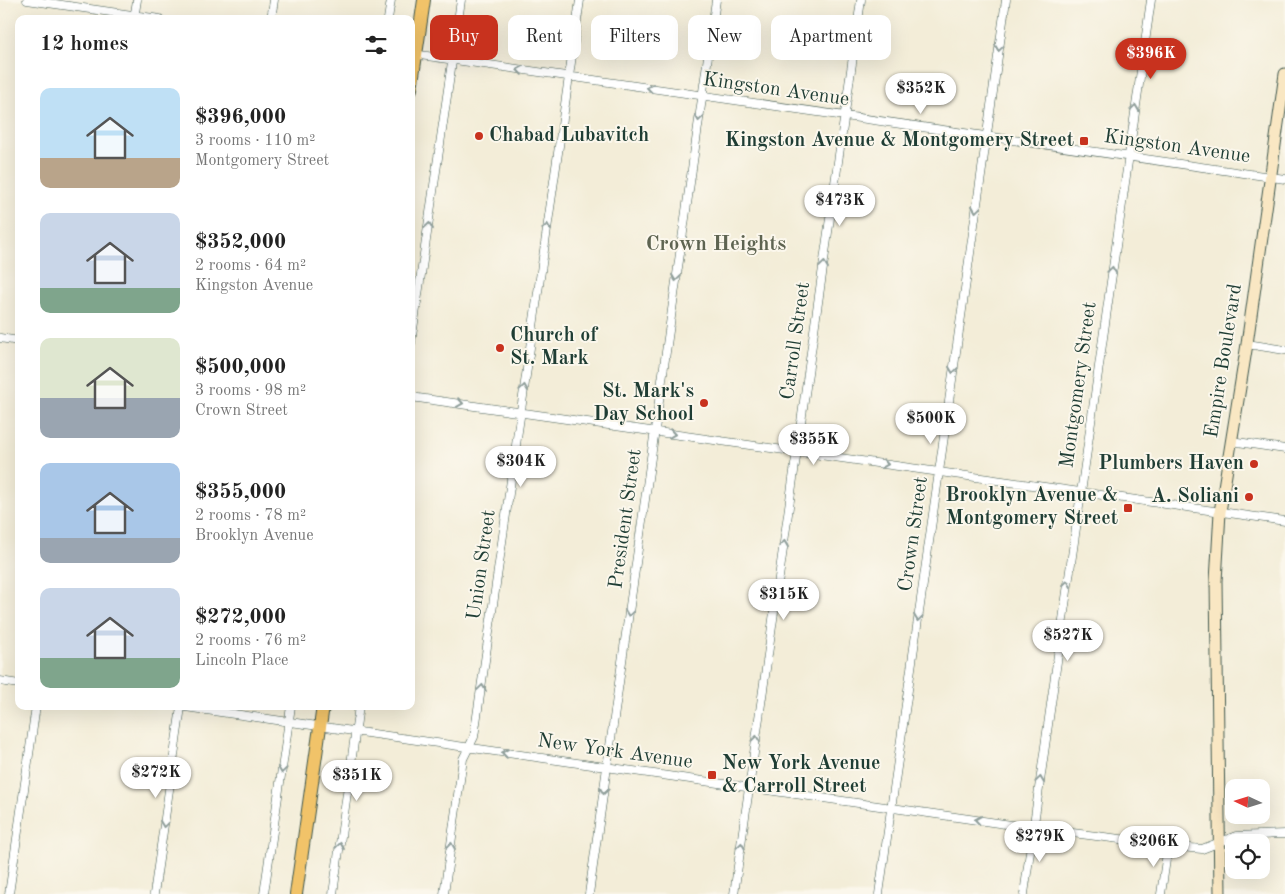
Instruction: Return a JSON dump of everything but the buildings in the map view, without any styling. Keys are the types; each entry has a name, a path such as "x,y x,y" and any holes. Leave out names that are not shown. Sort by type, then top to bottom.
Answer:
{"main road":[{"path":"415,49 424,0"},
{"name":"Empire Boulevard","path":"1220,894 1216,581 1220,512 1247,344 1285,74"},
{"path":"296,894 322,710"}],"street":[{"path":"27,0 121,15"},
{"path":"134,15 137,0"},
{"path":"272,15 274,0"},
{"path":"389,15 391,0"},
{"path":"459,15 461,0"},
{"name":"Union Street","path":"444,894 463,759 474,738 580,0"},
{"name":"President Street","path":"589,894 716,0"},
{"name":"Carroll Street","path":"734,894 861,0"},
{"name":"Crown Street","path":"879,894 1006,0"},
{"name":"Montgomery Street","path":"1024,894 1151,0"},
{"name":"Kingston Avenue","path":"415,54 430,56"},
{"path":"415,317 453,60"},
{"name":"Kingston Avenue","path":"453,60 1285,178"},
{"path":"0,338 15,340"},
{"path":"1247,344 1285,350"},
{"path":"415,398 1285,521"},
{"path":"1231,442 1285,449"},
{"path":"0,681 15,683"},
{"path":"9,894 35,710"},
{"path":"154,894 178,710"},
{"name":"New York Avenue","path":"206,710 1168,846 1202,849 1236,836 1285,834"},
{"path":"264,894 290,710"},
{"path":"333,894 359,710"},
{"path":"1161,894 1168,846"}],"place":[{"name":"Chabad Lubavitch","path":"479,136"},
{"name":"Kingston Avenue & Montgomery Street","path":"1084,141"},
{"name":"Church of St. Mark","path":"500,348"},
{"name":"St. Mark's Day School","path":"704,403"},
{"name":"Plumbers Haven","path":"1254,464"},
{"name":"A. Soliani","path":"1249,497"},
{"name":"Brooklyn Avenue & Montgomery Street","path":"1128,508"},
{"name":"New York Avenue & Carroll Street","path":"712,775"}],"district":[{"name":"Crown Heights","path":"716,244"}]}
